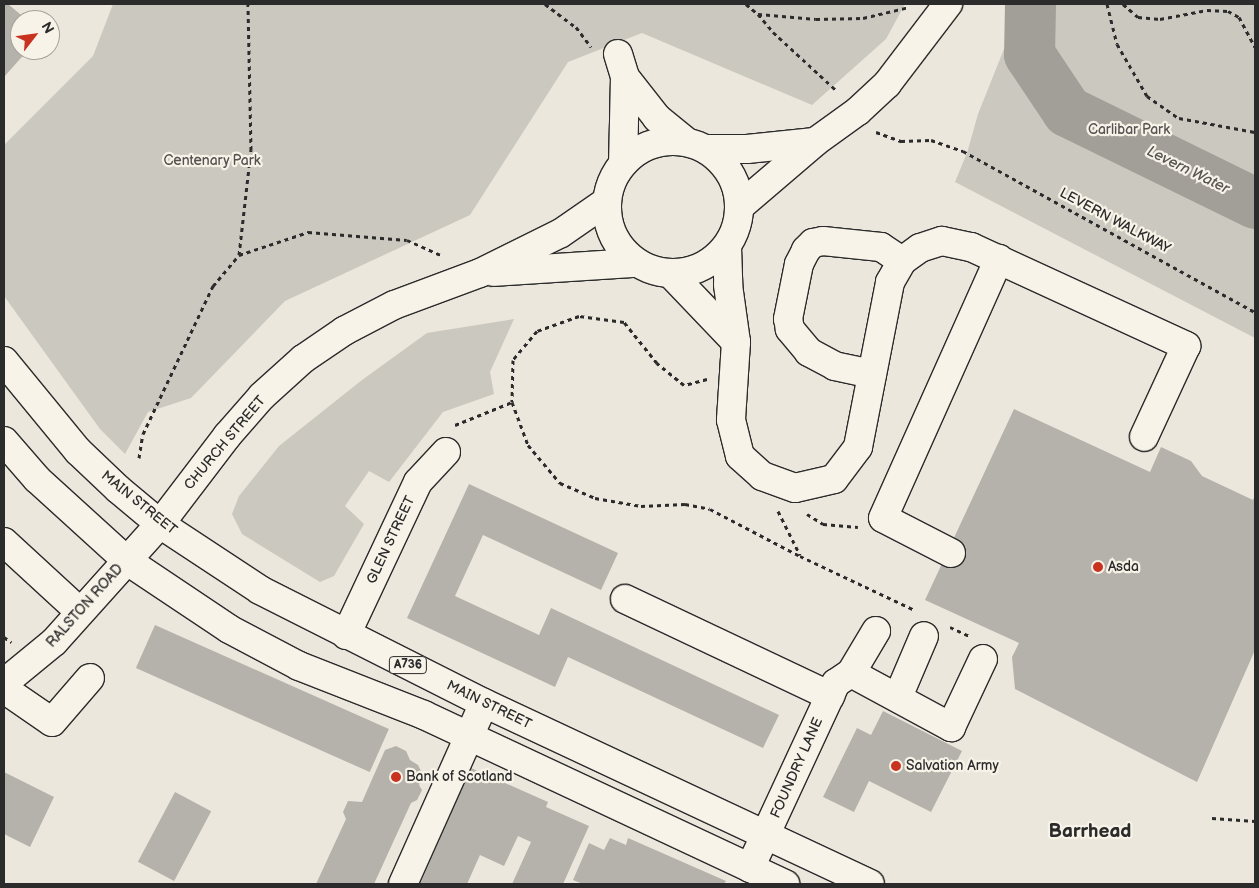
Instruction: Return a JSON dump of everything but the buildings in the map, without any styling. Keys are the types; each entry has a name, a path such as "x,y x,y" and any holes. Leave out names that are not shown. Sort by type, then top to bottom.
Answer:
{"street":[{"path":"739,208 815,142 858,111 886,84 948,4"},
{"path":"622,66 657,118 696,145 723,164 735,183 739,208 737,228 727,247 711,262 692,271 671,274 634,263 616,243 608,223 606,202 611,180 623,162 641,148 663,141 696,145 747,149 815,142"},
{"path":"622,66 623,162"},
{"name":"CHURCH STREET","path":"160,524 227,436 262,396 303,359 344,331 394,305 480,273 561,234 606,202"},
{"path":"872,374 835,366 809,352 790,329 788,319 799,264 806,250 813,243 823,241 881,247 902,261"},
{"path":"727,247 728,285 736,342 731,420 740,456 762,476 795,488 834,479 858,446 890,282 902,261 920,248 942,241 971,247 1186,346 1144,437"},
{"path":"951,553 883,518 999,260"},
{"name":"CHURCH STREET","path":"480,273 634,263"},
{"path":"671,274 736,342"},
{"name":"MAIN STREET","path":"4,361 78,451 160,524 260,590 484,703 870,884"},
{"path":"4,441 37,479 126,560 230,630 299,666 469,736 785,884"},
{"name":"GLEN STREET","path":"346,635 418,482 446,452"},
{"name":"RALSTON ROAD","path":"4,683 54,642 160,524"},
{"path":"4,542 80,612"},
{"path":"624,599 830,696"},
{"path":"898,697 930,624"},
{"name":"FOUNDRY LANE","path":"750,868 836,683 851,673 876,631"},
{"path":"851,673 951,727 981,650"},
{"path":"4,689 52,722 90,678"},
{"path":"402,884 484,703"}],"path":[{"path":"139,458 143,434 213,286 238,255 251,150 248,4"},
{"path":"544,4 576,27 590,43 599,62 622,66"},
{"path":"746,4 758,14 816,19 864,18 917,6"},
{"path":"1107,4 1118,44 1147,96 1179,118 1255,132"},
{"path":"1123,4 1138,17 1160,19 1207,10 1228,11 1239,17 1255,47"},
{"name":"LEVERN WALKWAY","path":"963,151 1255,312"},
{"path":"238,255 308,232 407,240 480,273"},
{"path":"716,382 709,378 684,385 657,362 624,322 579,316 537,331 513,360 512,402 528,445 560,483 604,499 641,506 685,504 710,509 981,650"},
{"path":"446,452 449,428 512,402"},
{"path":"777,509 800,556"},
{"path":"800,510 823,524 868,528"},
{"path":"1212,818 1255,821"}],"green space":[{"name":"Centenary Park","path":"113,4 905,4 886,39 812,105 642,33 568,62 470,215 285,301 191,398 148,412 125,454 100,429 4,296 4,145 93,56"},
{"name":"Carlibar Park","path":"1022,4 1255,4 1255,338 955,182 967,153 978,114"},
{"path":"514,319 490,372 494,394 443,412 389,482 369,471 345,506 364,524 334,576 320,582 242,534 232,514 239,496 279,446 362,380 427,333"}],"waterway":[{"name":"Levern Water","path":"1030,4 1029,54 1067,111 1255,203"}],"place":[{"name":"Asda","path":"1098,567"},
{"name":"Salvation Army","path":"896,766"},
{"name":"Bank of Scotland","path":"396,777"}],"district":[{"name":"Barrhead","path":"1090,832"}]}
